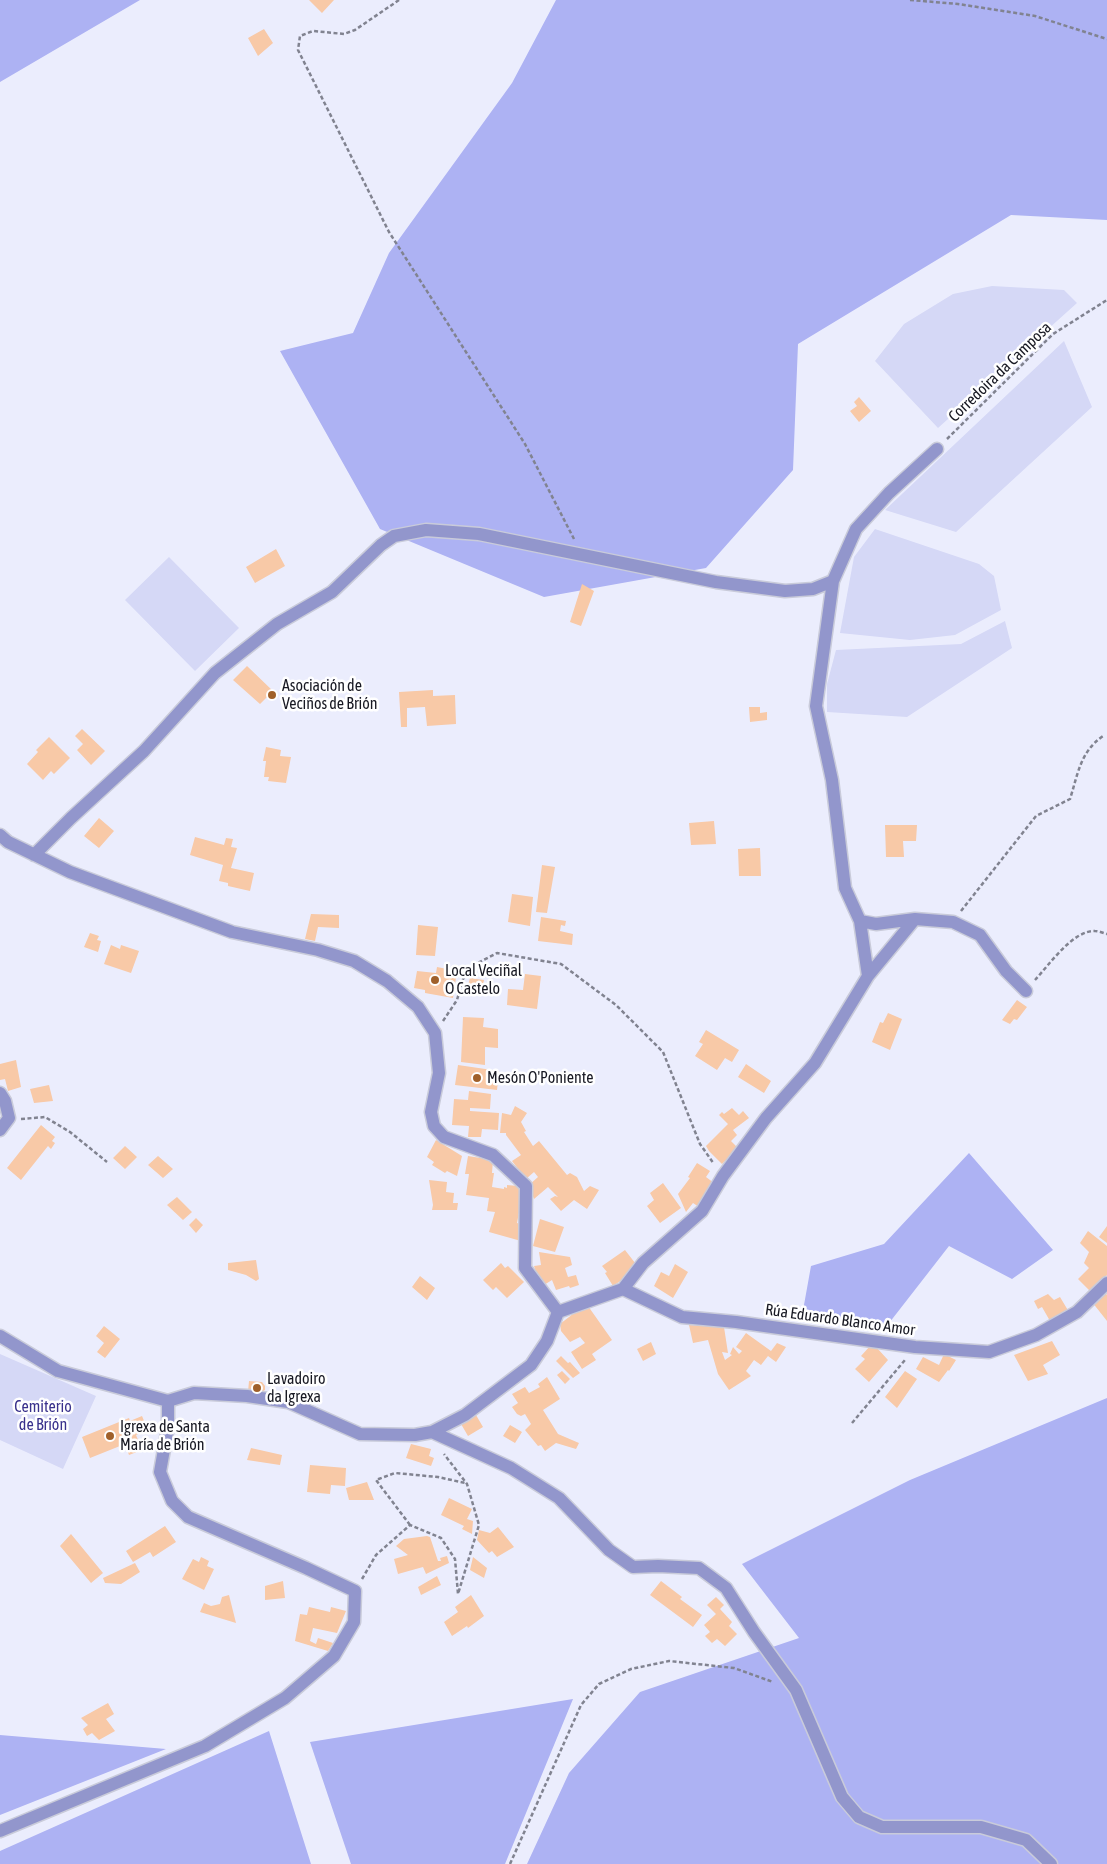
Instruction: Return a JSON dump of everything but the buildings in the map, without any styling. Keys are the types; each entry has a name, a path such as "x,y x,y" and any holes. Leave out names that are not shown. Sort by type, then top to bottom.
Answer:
{"street":[{"path":"868,976 860,921 845,888 832,780 816,706 834,581 856,529 889,493 937,448"},
{"path":"34,855 144,751 216,673 277,624 332,592 381,545 394,536 426,530 479,534 716,582 785,591 813,589 834,581"},
{"path":"0,835 8,842 70,872 232,932 318,950 354,961 387,982 418,1007 435,1033 439,1073 431,1112 434,1126 444,1137 493,1155 526,1186 525,1268 558,1312"},
{"path":"860,921 876,924 915,919 953,922 980,935 1006,971 1026,991"},
{"path":"0,1336 58,1371 168,1401 194,1393 247,1396 288,1402 360,1434 415,1435 432,1432 464,1415 531,1365 547,1340 558,1312 623,1289 643,1263 702,1211 723,1176 766,1118 815,1063 868,976 915,919"},
{"path":"0,1093 10,1118 0,1130"},
{"name":"Rúa Eduardo Blanco Amor","path":"623,1289 682,1317 736,1322 915,1347 989,1352 1036,1334 1077,1312 1107,1283"},
{"path":"0,1831 205,1746 285,1698 334,1656 354,1622 355,1591 188,1517 172,1501 160,1472 168,1427 168,1401"},
{"path":"432,1432 511,1468 559,1498 608,1550 633,1567 699,1568 726,1588 754,1632 796,1690 842,1797 859,1817 882,1827 981,1827 1026,1840 1051,1864"}],"path":[{"path":"399,0 355,30 344,34 314,31 300,36 298,50 389,232 525,444 583,556"},
{"path":"910,0 958,4 1035,16 1107,39"},
{"name":"Corredoira da Camposa","path":"937,448 1053,334 1107,300"},
{"path":"953,922 1036,816 1070,800 1082,759 1092,744 1103,736"},
{"path":"1026,991 1063,949 1080,934 1095,930 1107,934"},
{"path":"435,1033 457,1000 466,969 497,953 561,964 616,1005 663,1052 700,1144 723,1176"},
{"path":"10,1118 45,1117 70,1132 107,1162"},
{"path":"852,1423 915,1347"},
{"path":"443,1453 467,1484 479,1525 458,1594 455,1560 441,1538 410,1525 376,1480 395,1473 438,1477 467,1484"},
{"path":"355,1591 376,1555 410,1525"},
{"path":"510,1864 581,1705 599,1684 631,1669 669,1661 734,1668 796,1690"}],"green space":[{"path":"992,286 1064,290 1077,303 938,428 875,361 904,324 953,294"},
{"path":"1064,341 1092,407 956,532 885,510"},
{"path":"875,529 979,564 994,576 1001,610 955,635 910,640 840,633 854,557"},
{"path":"169,557 239,628 195,671 125,600"},
{"path":"1005,621 1012,648 907,717 827,712 827,684 836,650 961,644"},
{"name":"Cemiterio de Brión","path":"0,1354 96,1396 63,1469 0,1440"}],"shaded area":[{"path":"0,0 140,0 0,82"},
{"path":"556,0 1107,0 1107,220 1011,215 798,344 793,470 706,568 544,597 380,529 280,351 353,333 389,253 512,83"},
{"path":"969,1153 1053,1250 1012,1279 949,1246 886,1327 802,1316 811,1266 884,1244"},
{"path":"1107,1398 1107,1864 527,1864 569,1773 640,1692 799,1638 742,1564 910,1480"},
{"path":"573,1699 505,1864 351,1864 310,1742"},
{"path":"269,1731 311,1864 0,1864 0,1851"},
{"path":"0,1735 166,1749 0,1815"}],"place":[{"name":"Asociación de Veciños de Brión","path":"272,695"},
{"name":"Local Veciñal O Castelo","path":"435,980"},
{"name":"Mesón O'Poniente","path":"477,1078"},
{"name":"Lavadoiro da Igrexa","path":"257,1388"},
{"name":"Igrexa de Santa María de Brión","path":"110,1436"}]}
